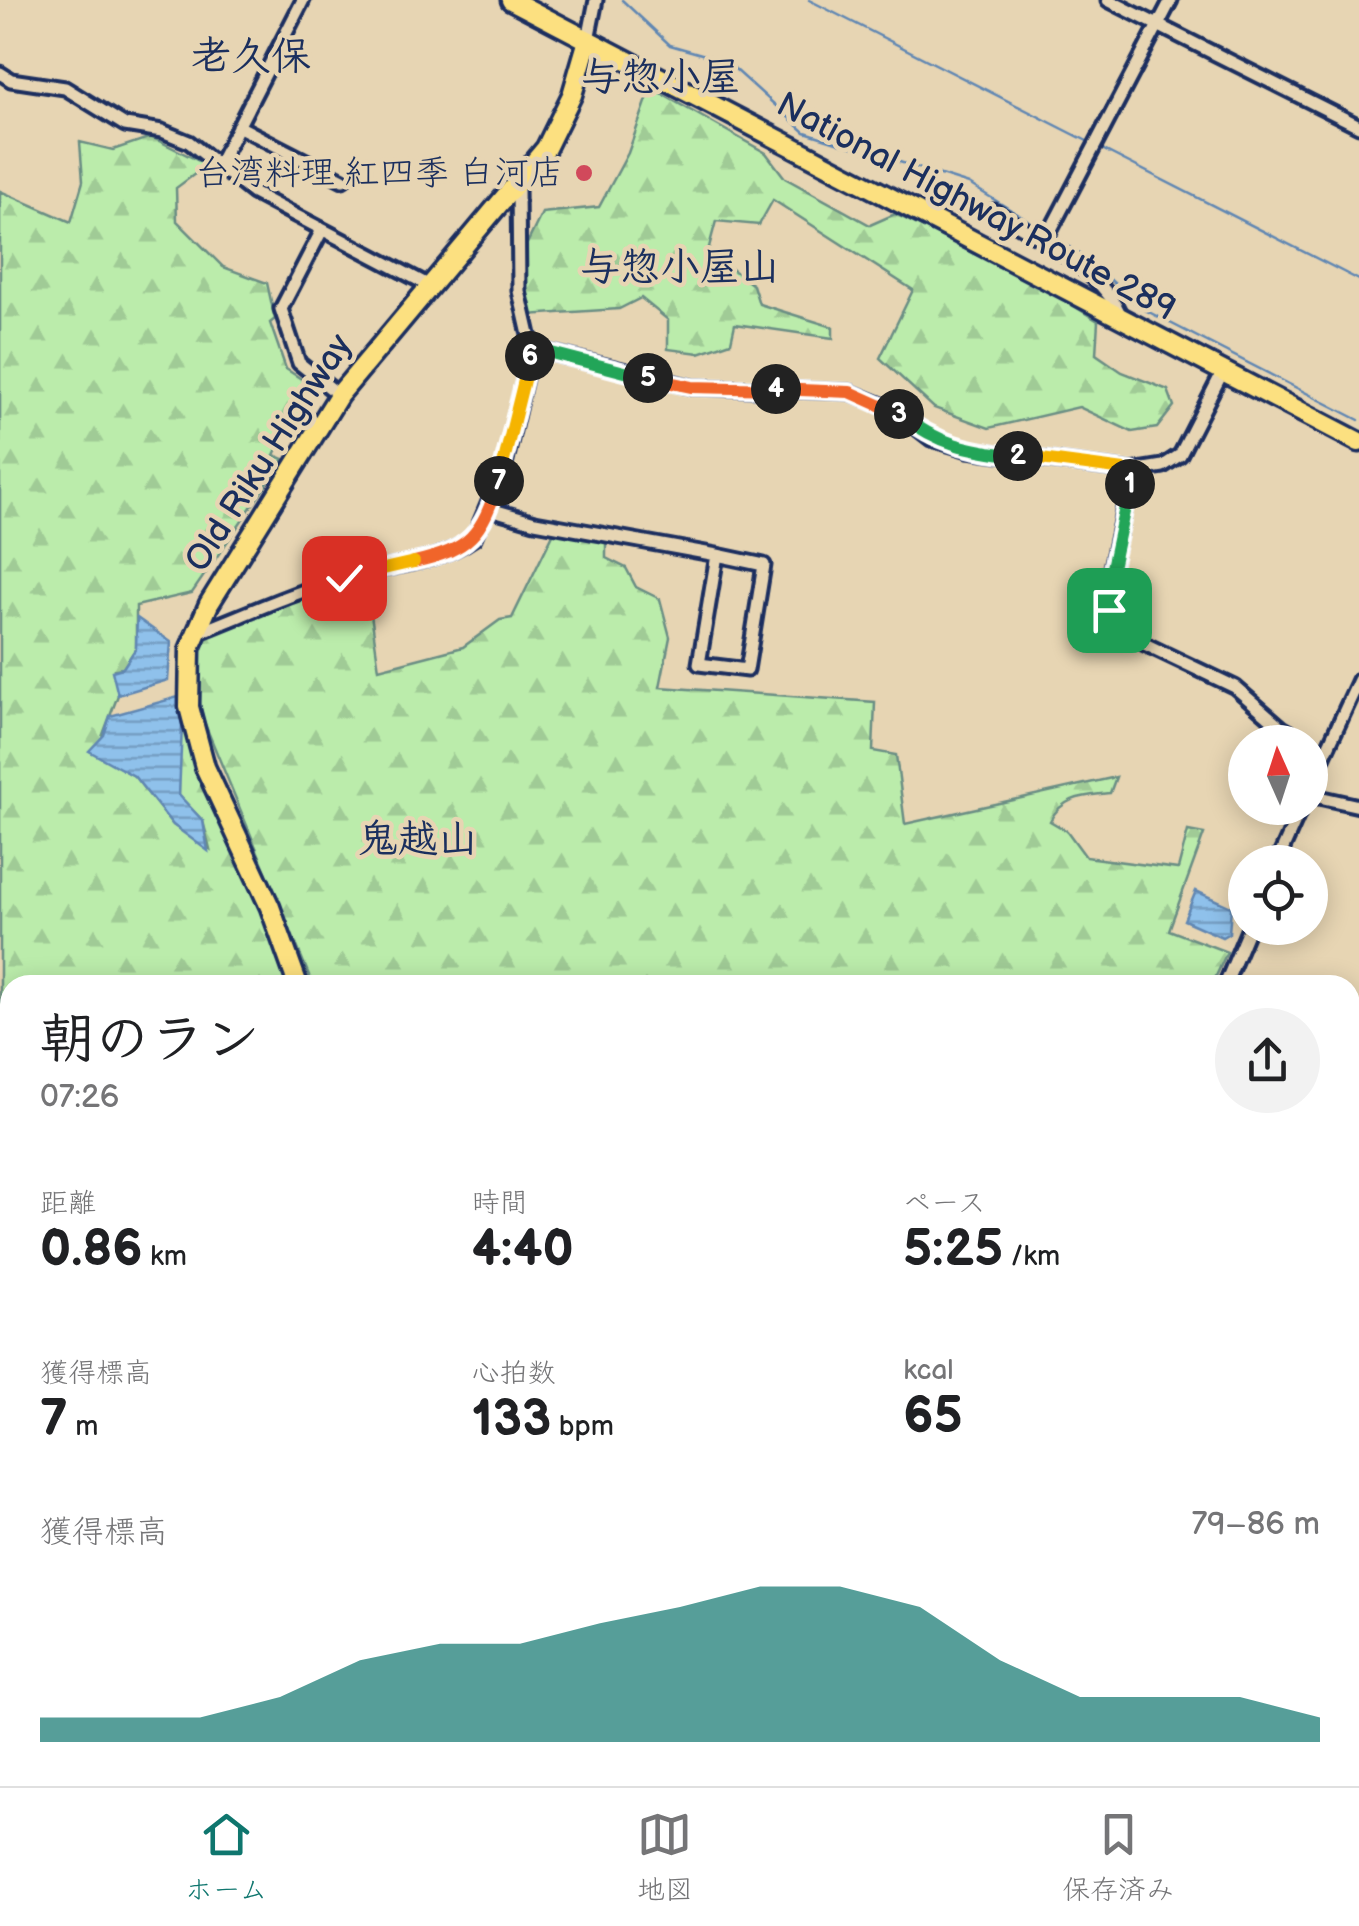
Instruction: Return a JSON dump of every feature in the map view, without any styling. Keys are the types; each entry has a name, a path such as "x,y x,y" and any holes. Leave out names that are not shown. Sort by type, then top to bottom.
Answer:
{"highway":[{"name":"National Highway Route 289","path":"511,0 1359,442"},
{"name":"Old Riku Highway","path":"294,975 270,907 205,768 186,684 195,634 306,442 338,395 518,186 560,123 588,40"}],"street":[{"path":"217,168 303,0"},
{"name":"Old Riku Highway","path":"588,40 596,0"},
{"path":"1108,0 1359,126"},
{"path":"1045,242 1171,0"},
{"path":"0,73 11,80 65,88 125,125 162,131 189,142 252,193 430,286"},
{"path":"238,126 343,180"},
{"path":"195,634 344,578 459,549 474,538 490,509 506,461 532,348 518,278 518,186"},
{"path":"994,211 1045,242 1099,284 1114,300 1124,322"},
{"path":"322,230 281,309 298,363 338,395"},
{"path":"532,348 692,387 850,392 892,409 932,438 968,450 1132,471 1164,466 1180,456 1222,373"},
{"path":"1132,471 1110,577 1110,628 1235,686 1279,725"},
{"path":"490,509 764,565 747,670 699,664 717,556"},
{"path":"1328,746 1359,680"},
{"path":"1328,798 1359,806"},
{"path":"1229,975 1243,945"}],"green space":[{"path":"651,88 766,153 785,178 870,225 895,214 1038,284 1098,321 1096,354 1122,372 1168,390 1174,406 1157,428 1132,432 1079,407 989,428 934,408 880,358 913,290 773,200 759,225 716,221 708,251 753,285 759,304 833,327 833,338 735,324 731,342 699,353 668,349 668,320 641,298 619,309 527,315 520,258 542,213 599,207 628,153"},
{"path":"151,137 207,165 176,188 177,221 223,267 267,283 275,319 270,323 286,369 315,388 294,432 285,432 274,455 284,459 192,593 136,606 136,648 123,668 114,669 118,695 96,753 134,776 173,825 210,849 203,821 179,796 179,734 186,726 198,772 272,923 288,975 0,975 0,191 71,222 83,181 80,142 113,150"},
{"path":"554,532 606,541 606,558 626,568 636,587 660,599 670,637 660,687 875,702 873,751 896,755 905,824 1116,777 1110,793 1068,802 1050,821 1067,831 1086,857 1178,869 1188,831 1204,834 1169,930 1227,952 1217,975 309,975 204,722 197,679 206,637 298,596 353,583 370,607 379,669 463,647 500,620 512,618"}],"water":[{"path":"137,618 171,642 168,680 118,695 112,671 123,668 136,648"},
{"path":"178,697 182,726 179,795 203,821 208,851 173,825 134,776 89,751 104,735 110,716"},
{"path":"1196,891 1228,906 1228,934 1222,937 1184,920"}],"waterway":[{"path":"622,0 670,45 726,61 805,132 969,184 1045,231"},
{"path":"809,0 1089,142"},
{"path":"1100,148 1359,280"},
{"path":"1052,235 1090,261 1141,308 1359,420"}],"place":[{"name":"台湾料理 紅四季 白河店","path":"584,173"}],"district":[{"name":"老久保","path":"251,57"},
{"name":"与惣小屋","path":"661,78"},
{"name":"与惣小屋山","path":"680,268"},
{"name":"鬼越山","path":"418,840"}],"route":[{"path":"344,578 438,557 474,538 490,509 506,461 532,348 692,387 850,392 892,409 932,438 968,450 1132,471 1110,577 1109,610"}]}
